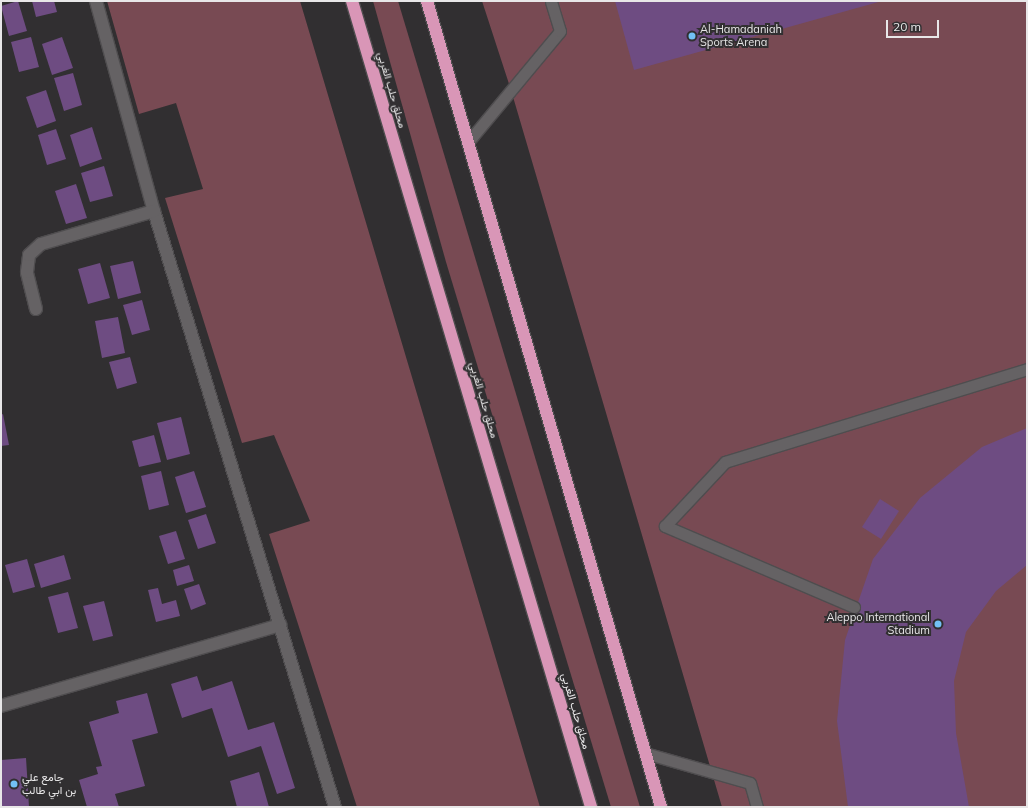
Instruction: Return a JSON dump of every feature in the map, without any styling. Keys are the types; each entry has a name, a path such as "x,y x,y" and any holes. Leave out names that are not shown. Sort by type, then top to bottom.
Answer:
{"highway":[{"name":"محلق حلب الغربي","path":"352,1 591,807"},
{"path":"427,1 661,807"}],"street":[{"path":"96,1 154,211 335,807"},
{"path":"36,310 27,272 29,255 41,244 154,211"},
{"path":"1,706 280,625"}],"lane":[{"path":"468,142 560,31 551,1"},
{"path":"854,608 665,526 726,462 1027,369"},
{"path":"645,753 750,783 757,807"}],"shaded area":[{"path":"107,1 300,1 540,807 357,807 269,534 310,521 274,435 242,443 165,198 203,189 176,103 139,114"},
{"path":"373,1 398,1 640,807 611,807 446,262"},
{"path":"482,1 1027,1 1027,807 722,807 511,90"}],"building":[{"path":"18,1 27,31 9,36 1,6"},
{"path":"32,1 54,1 57,12 36,17"},
{"name":"Al-Hamadaniah Sports Arena","path":"615,1 882,1 634,70"},
{"path":"31,37 39,67 19,72 11,42"},
{"path":"62,37 73,68 52,75 42,44"},
{"path":"73,73 82,105 64,111 54,78"},
{"path":"46,90 56,121 37,128 26,97"},
{"path":"92,127 102,159 80,167 70,135"},
{"path":"56,129 66,159 47,165 38,135"},
{"path":"104,166 113,196 90,202 81,173"},
{"path":"76,184 87,218 66,224 55,191"},
{"path":"133,261 141,293 118,299 110,266"},
{"path":"100,263 110,298 88,304 78,269"},
{"path":"142,300 150,330 132,335 123,305"},
{"path":"118,317 125,353 102,358 95,321"},
{"path":"130,357 137,383 117,389 109,362"},
{"path":"3,414 9,445 1,446 1,415"},
{"path":"181,417 190,454 167,460 157,423"},
{"name":"Aleppo International Stadium","path":"1027,428 1027,565 996,591 966,632 954,681 956,733 969,807 848,807 837,721 845,640 873,559 920,498 982,447"},
{"path":"154,435 161,462 139,467 132,441"},
{"path":"161,471 169,505 149,510 141,476"},
{"path":"194,471 206,507 186,513 175,477"},
{"path":"880,499 899,511 881,539 862,527"},
{"path":"206,514 216,543 198,549 188,520"},
{"path":"176,531 185,559 168,564 159,536"},
{"path":"64,555 71,579 41,588 34,564"},
{"path":"27,559 35,587 13,593 5,565"},
{"path":"189,565 194,581 177,586 173,570"},
{"path":"199,584 206,604 191,610 184,589"},
{"path":"158,588 162,604 176,600 180,616 156,622 148,590"},
{"path":"68,592 78,628 58,633 48,597"},
{"path":"104,601 113,636 93,641 83,606"},
{"path":"197,676 202,691 232,681 248,730 274,722 295,788 277,794 261,746 228,757 212,708 182,718 171,684"},
{"path":"147,693 158,733 132,740 145,786 115,794 119,807 87,807 79,780 98,774 96,767 102,766 89,722 119,713 116,701"},
{"name":"جامع علي بن ابي طالب","path":"26,758 29,807 1,807 1,760"},
{"path":"259,772 269,807 237,807 230,781"}],"place":[{"name":"Al-Hamadaniah Sports Arena","path":"692,36"},
{"name":"Aleppo International Stadium","path":"938,624"},
{"name":"جامع علي بن ابي طالب","path":"14,784"}]}
